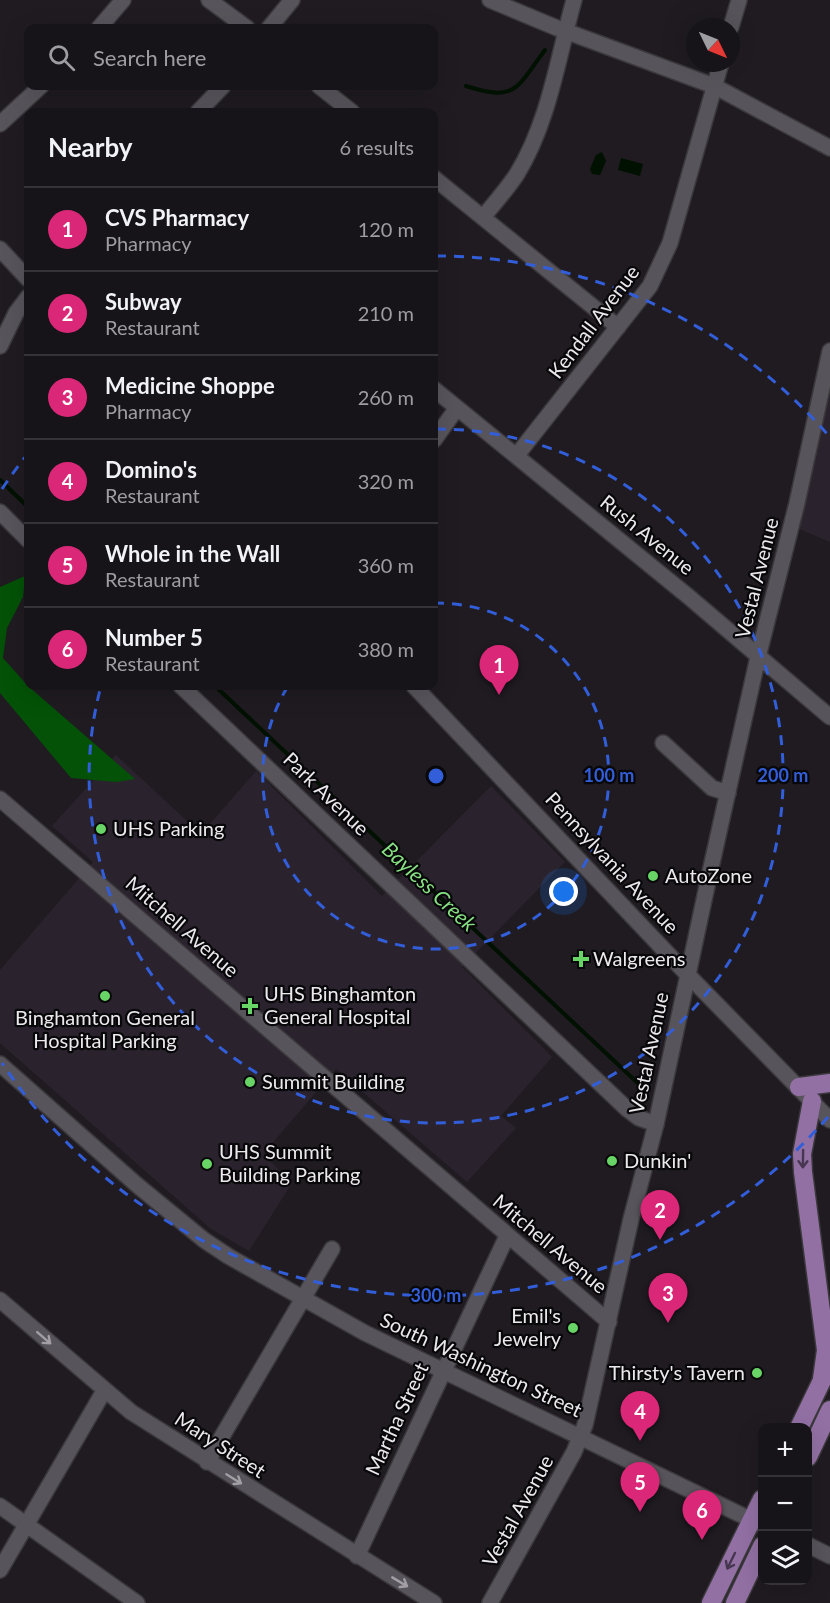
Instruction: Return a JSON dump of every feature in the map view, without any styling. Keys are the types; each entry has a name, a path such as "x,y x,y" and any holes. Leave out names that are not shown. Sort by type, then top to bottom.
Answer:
{"main road":[{"path":"799,1087 830,1083"},
{"path":"801,1423 826,1371 826,1350 802,1173 803,1144 812,1101"},
{"path":"812,1447 830,1410"},
{"path":"711,1603 757,1522"},
{"path":"735,1603 758,1554"}],"street":[{"path":"102,24 123,0"},
{"path":"209,0 242,24"},
{"path":"272,24 292,0"},
{"path":"490,0 566,32 714,86 830,148"},
{"path":"483,217 518,172 533,141 549,94 574,0"},
{"path":"734,18 739,0"},
{"name":"Kendall Avenue","path":"517,455 650,286 665,256 718,72"},
{"path":"0,124 36,90"},
{"path":"202,108 219,90"},
{"path":"324,90 347,108"},
{"path":"438,181 618,327"},
{"path":"0,249 24,273"},
{"path":"0,346 4,326 24,302"},
{"name":"Vestal Avenue","path":"490,1603 574,1452 580,1435 656,1124 758,657 797,503 830,351"},
{"name":"Rush Avenue","path":"438,392 517,455 830,717"},
{"path":"438,435 458,408"},
{"path":"0,512 24,536"},
{"name":"Park Avenue","path":"186,690 627,1109 639,1118 656,1124"},
{"name":"Pennsylvania Avenue","path":"418,690 687,974 830,1120"},
{"path":"663,743 712,788 728,793"},
{"name":"Mitchell Avenue","path":"0,799 609,1322"},
{"name":"South Washington Street","path":"0,1064 204,1240 304,1301 757,1522"},
{"name":"Martha Street","path":"357,1556 507,1236"},
{"path":"207,1462 304,1301 332,1249"},
{"name":"Mary Street","path":"0,1300 131,1412 434,1603"},
{"path":"0,1570 104,1391"},
{"path":"0,1506 137,1603"},
{"path":"812,1547 830,1556"}],"shaded area":[{"path":"602,152 606,161 600,175 592,174 590,169 596,155"},
{"path":"621,158 643,164 640,176 618,170"},
{"path":"830,393 830,542 797,528"},
{"name":"UHS Binghamton General Hospital","path":"116,755 201,834 256,771 382,896 491,786 565,862 462,967 552,1057 501,1116 516,1128 467,1182 336,1069 263,1154 292,1183 249,1251 211,1229 0,1043 0,970 93,862 52,826"}],"green space":[{"path":"24,576 23,597 7,628 3,658 24,682 24,690 33,690 135,779 116,782 71,778 0,693 0,587"}],"waterway":[{"path":"466,86 495,93 513,89 545,50"},
{"name":"Bayless Creek","path":"0,480 24,503"},
{"name":"Bayless Creek","path":"219,690 643,1088"}],"place":[{"name":"CVS Pharmacy","path":"499,695"},
{"name":"UHS Parking","path":"101,829"},
{"name":"AutoZone","path":"653,876"},
{"name":"Walgreens","path":"581,959"},
{"name":"Binghamton General Hospital Parking","path":"105,996"},
{"name":"UHS Binghamton General Hospital","path":"250,1006"},
{"name":"Summit Building","path":"250,1082"},
{"name":"Dunkin'","path":"612,1161"},
{"name":"UHS Summit Building Parking","path":"207,1164"},
{"name":"Subway","path":"660,1240"},
{"name":"Medicine Shoppe","path":"668,1323"},
{"name":"Emil's Jewelry","path":"573,1328"},
{"name":"Thirsty's Tavern","path":"757,1373"},
{"name":"Domino's","path":"640,1441"},
{"name":"Whole in the Wall","path":"640,1512"},
{"name":"Number 5","path":"702,1540"}]}
